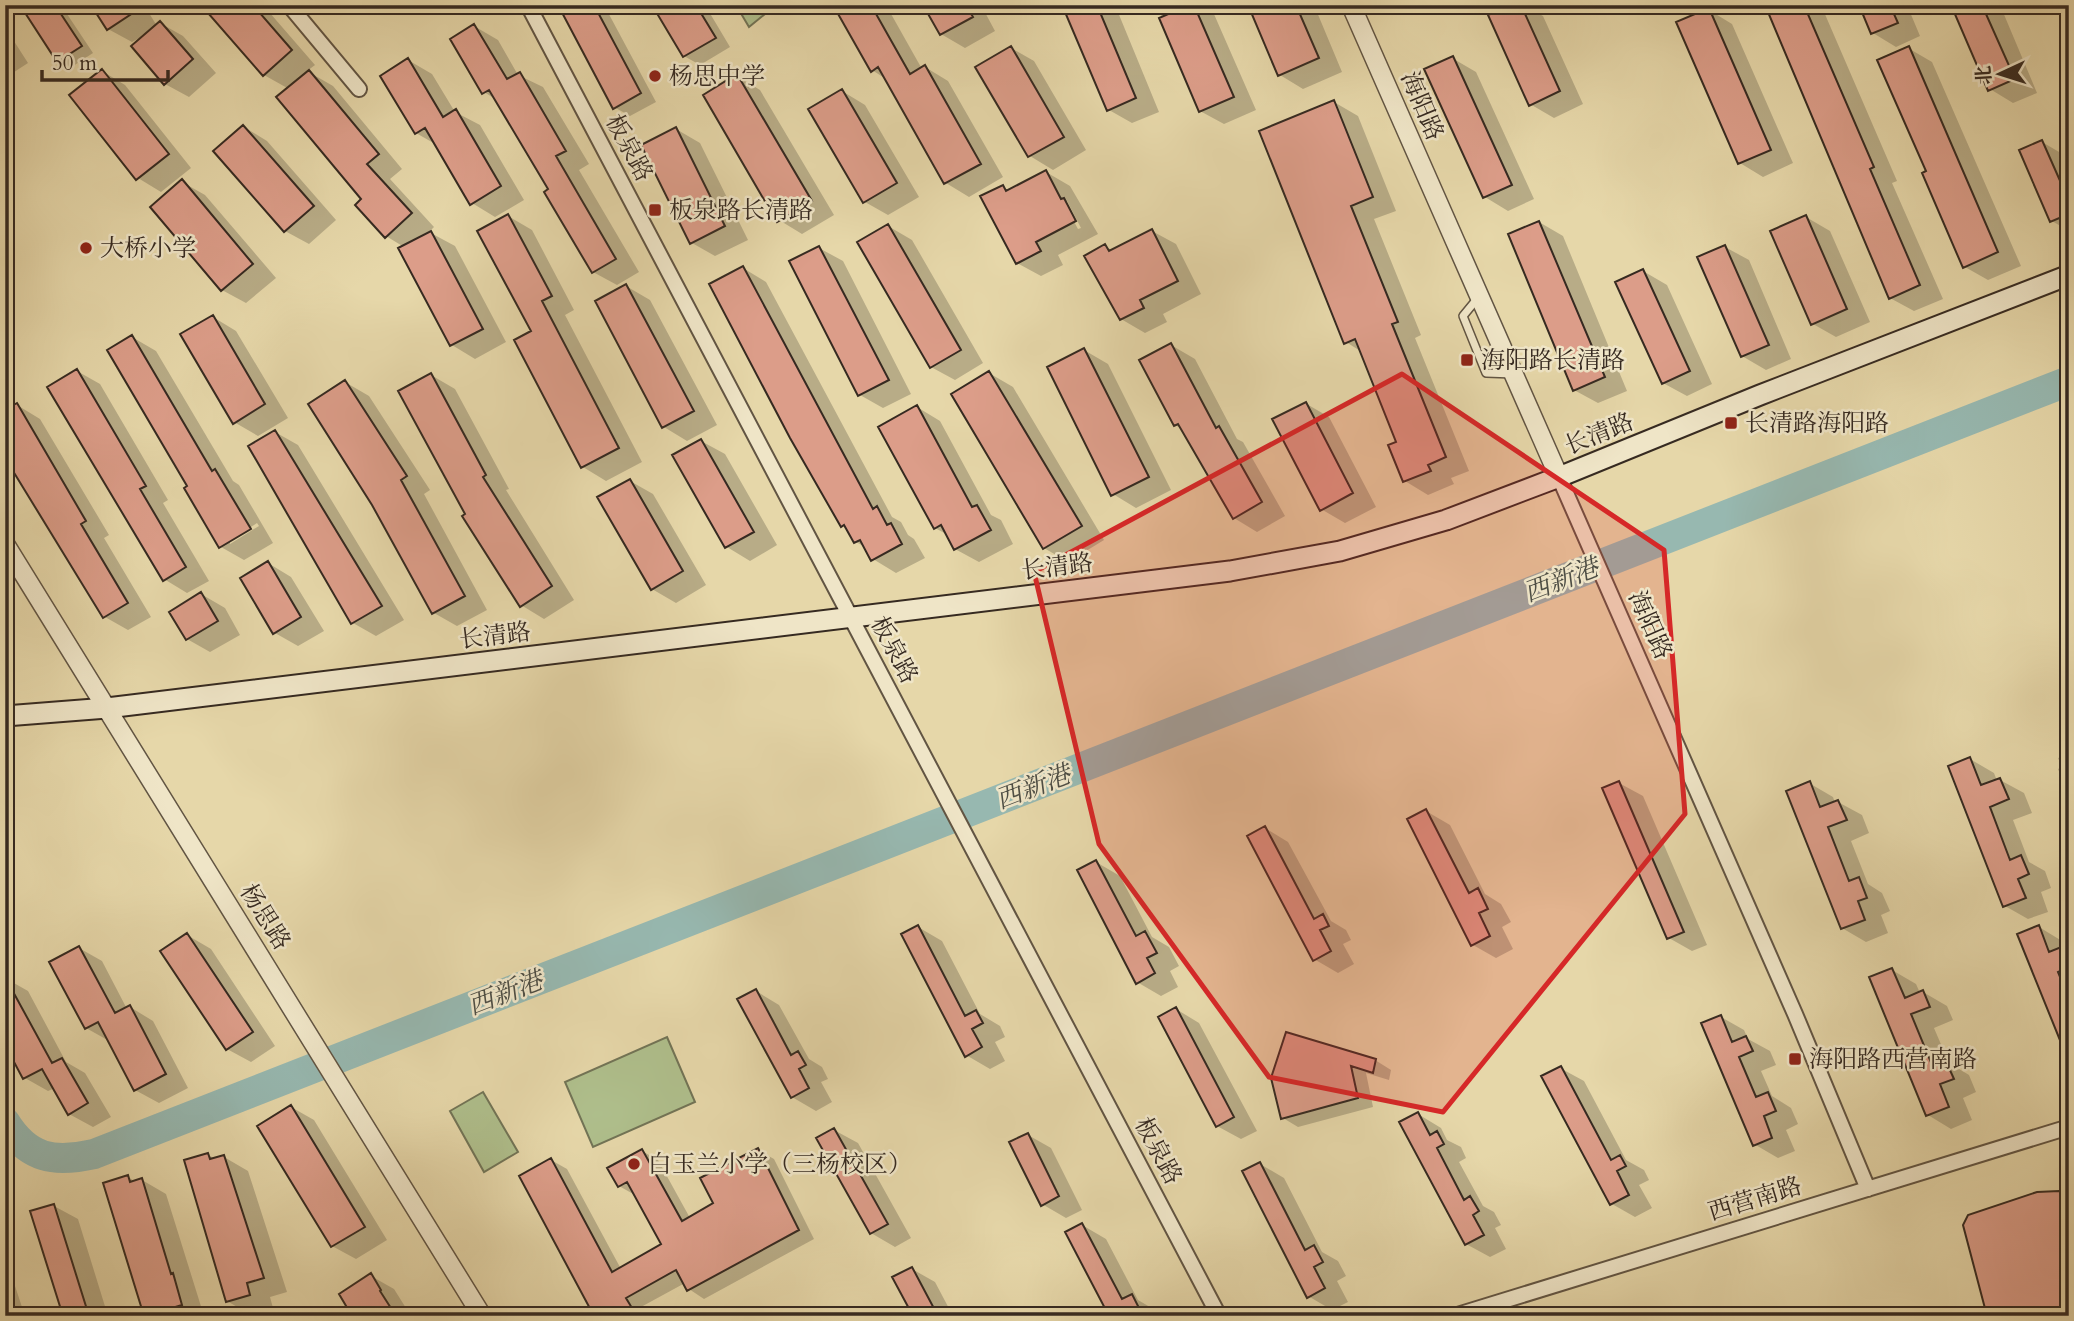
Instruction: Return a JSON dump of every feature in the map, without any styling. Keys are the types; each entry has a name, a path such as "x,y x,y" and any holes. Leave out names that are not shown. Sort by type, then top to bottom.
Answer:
{"main road":[{"name":"长清路","path":"5,716 107,708 851,617 1286,562 1340,551 1407,533 1559,477 1760,395 2069,275"}],"street":[{"path":"289,5 359,89"},
{"name":"板泉路","path":"528,5 1219,1316"},
{"name":"海阳路","path":"1351,5 1448,231 1480,296 1795,1014 1868,1189"},
{"name":"杨思路","path":"5,544 482,1316"},
{"name":"西营南路","path":"1454,1316 2069,1127"}],"lane":[{"path":"1480,296 1463,316 1482,364 1486,373 1514,374"}],"highlighted area":[{"path":"1402,374 1664,550 1685,814 1443,1112 1269,1077 1099,844 1034,572"}],"green space":[{"path":"736,5 776,5 749,27"},
{"path":"667,1037 695,1102 593,1147 565,1082"},
{"path":"483,1092 518,1152 484,1172 450,1111"}],"building":[{"path":"20,5 55,5 82,46 57,62"},
{"path":"91,5 145,5 107,30"},
{"path":"201,5 253,5 292,50 263,76"},
{"path":"558,5 594,5 641,93 613,109"},
{"path":"652,5 696,5 716,38 683,57"},
{"path":"833,5 871,5 910,74 925,65 981,164 944,184 878,67 871,72"},
{"path":"923,5 966,5 973,17 940,35"},
{"path":"1062,5 1097,5 1136,98 1107,111"},
{"path":"1194,5 1234,97 1199,112 1159,18"},
{"path":"1248,5 1296,5 1319,58 1278,76"},
{"path":"1510,5 1521,5 1560,91 1529,106 1488,15"},
{"path":"1765,5 1804,5 1874,167 1870,169 1920,285 1889,299"},
{"path":"1859,5 1890,5 1898,23 1871,34"},
{"path":"1951,5 1982,5 2015,79 1988,91"},
{"path":"1709,8 1771,150 1738,164 1676,22"},
{"path":"160,21 193,59 164,85 131,46"},
{"path":"474,24 507,79 520,72 566,151 556,156 616,259 592,273 544,192 548,189 489,90 482,94 450,39"},
{"path":"1011,46 1064,137 1028,157 975,67"},
{"path":"1909,46 1998,252 1963,268 1922,173 1926,171 1877,60"},
{"path":"1453,56 1512,185 1483,198 1424,69"},
{"path":"408,58 443,117 456,109 501,186 470,205 425,128 415,134 380,76"},
{"path":"102,69 169,154 136,180 69,95"},
{"path":"309,70 379,154 367,164 412,213 385,238 355,205 361,199 276,97"},
{"path":"737,74 812,201 777,222 703,95"},
{"path":"842,89 897,183 863,203 808,109"},
{"path":"1334,100 1373,197 1351,206 1398,322 1392,324 1446,457 1428,465 1431,471 1403,482 1388,445 1396,442 1355,339 1344,344 1259,131"},
{"path":"243,125 314,206 284,232 213,151"},
{"path":"676,127 725,226 690,244 641,145"},
{"path":"2042,140 2069,201 2069,214 2050,222 2019,150"},
{"path":"1046,170 1076,221 1036,242 1041,251 1016,264 980,196 1003,185 1006,191"},
{"path":"182,179 253,264 221,291 150,207"},
{"path":"508,214 552,296 542,301 619,448 581,468 514,340 531,331 477,231"},
{"path":"1806,215 1847,309 1811,325 1770,231"},
{"path":"1539,221 1605,377 1573,391 1508,234"},
{"path":"888,224 961,350 930,368 857,242"},
{"path":"1152,229 1178,281 1140,300 1144,308 1120,320 1084,256 1105,244 1109,251"},
{"path":"431,231 483,329 450,346 398,248"},
{"path":"1725,245 1769,345 1741,357 1697,257"},
{"path":"819,246 889,380 858,396 789,261"},
{"path":"743,266 873,509 877,506 887,525 891,523 902,544 871,561 860,540 854,543 844,525 841,527 790,438 709,284"},
{"path":"1643,269 1690,371 1662,384 1615,282"},
{"path":"626,284 694,411 662,428 595,301"},
{"path":"213,315 265,404 233,424 180,334"},
{"path":"132,335 212,471 215,469 251,529 219,548 184,488 187,486 107,350"},
{"path":"1171,343 1216,428 1219,426 1262,502 1233,519 1178,424 1174,426 1139,360"},
{"path":"1084,348 1149,477 1111,496 1047,367"},
{"path":"77,369 146,486 140,489 186,567 163,581 47,387"},
{"path":"989,371 1082,526 1043,549 951,394"},
{"path":"431,373 486,475 483,477 552,586 520,607 462,516 465,514 398,391"},
{"path":"345,380 407,476 401,480 465,596 432,614 372,505 308,404"},
{"path":"1306,402 1353,493 1320,511 1272,419"},
{"path":"17,403 86,521 81,524 128,603 103,618 5,458 5,410"},
{"path":"917,405 972,507 977,505 991,530 954,550 941,525 934,529 878,427"},
{"path":"275,430 382,606 351,624 248,446"},
{"path":"701,439 754,532 725,548 672,455"},
{"path":"630,479 683,571 651,590 597,497"},
{"path":"268,561 301,617 273,634 240,578"},
{"path":"201,592 218,621 186,640 169,612"},
{"path":"1970,757 1981,785 2000,778 2009,799 1990,807 2010,860 2021,855 2029,874 2018,879 2026,898 2003,907 1948,766"},
{"path":"1619,781 1684,932 1667,939 1602,788"},
{"path":"1810,781 1820,807 1838,800 1847,820 1828,827 1849,881 1859,877 1867,898 1858,901 1865,920 1841,929 1786,791"},
{"path":"1426,809 1469,893 1478,888 1488,909 1479,913 1490,936 1471,946 1407,819"},
{"path":"1265,826 1314,919 1323,914 1329,926 1320,930 1331,951 1313,961 1247,836"},
{"path":"1096,860 1136,936 1145,931 1157,953 1147,958 1155,973 1136,984 1077,870"},
{"path":"918,925 965,1016 976,1010 983,1023 972,1029 982,1047 965,1057 901,934"},
{"path":"2039,925 2049,952 2069,944 2069,967 2058,972 2069,999 2068,1060 2017,934"},
{"path":"187,933 253,1032 226,1050 160,951"},
{"path":"79,946 115,1013 130,1005 166,1074 134,1091 98,1022 85,1029 49,962"},
{"path":"1892,968 1905,998 1923,990 1930,1007 1911,1014 1932,1065 1945,1059 1954,1079 1940,1084 1949,1107 1926,1116 1869,977"},
{"path":"5,977 52,1063 62,1058 88,1103 68,1115 42,1069 23,1079 5,1045"},
{"path":"756,989 791,1055 798,1051 806,1065 799,1069 809,1088 791,1098 737,999"},
{"path":"1176,1007 1234,1117 1216,1127 1158,1017"},
{"path":"1721,1015 1732,1042 1746,1036 1753,1051 1739,1057 1756,1097 1768,1092 1776,1111 1764,1116 1772,1138 1753,1146 1701,1023"},
{"path":"1286,1032 1376,1059 1373,1073 1351,1066 1358,1098 1281,1119 1271,1078"},
{"path":"1561,1066 1611,1160 1620,1155 1626,1166 1617,1171 1629,1195 1610,1205 1541,1076"},
{"path":"291,1105 365,1227 331,1247 257,1126"},
{"path":"1418,1112 1430,1135 1437,1131 1444,1144 1437,1148 1464,1200 1470,1196 1479,1211 1473,1215 1484,1235 1465,1245 1399,1122"},
{"path":"834,1128 888,1224 870,1234 816,1138"},
{"path":"1028,1133 1059,1196 1041,1206 1009,1142"},
{"path":"758,1148 799,1230 687,1291 676,1270 626,1298 632,1308 617,1316 594,1316 519,1176 551,1158 612,1272 661,1244 627,1182 618,1187 607,1168 642,1149 682,1221 713,1203 700,1178"},
{"path":"208,1153 210,1159 224,1155 264,1278 247,1283 250,1295 226,1302 184,1160"},
{"path":"1260,1162 1305,1250 1314,1245 1323,1262 1314,1267 1325,1288 1307,1298 1242,1171"},
{"path":"128,1175 130,1182 142,1178 171,1274 173,1273 182,1305 169,1309 171,1316 144,1316 103,1183"},
{"path":"2037,1192 2069,1192 2069,1312 2057,1316 1987,1316 1963,1225 1968,1215"},
{"path":"54,1204 89,1316 63,1316 30,1211"},
{"path":"1082,1223 1122,1299 1132,1294 1143,1316 1109,1316 1065,1232"},
{"path":"912,1267 938,1316 913,1316 892,1277"},
{"path":"371,1273 396,1316 352,1316 339,1294"}],"waterway":[{"name":"西新港","path":"5,1122 23,1144 43,1155 66,1158 94,1154 2069,381"}],"place":[{"name":"杨思中学","path":"655,76"},
{"name":"板泉路长清路","path":"655,210"},
{"name":"大桥小学","path":"86,248"},
{"name":"海阳路长清路","path":"1467,360"},
{"name":"长清路海阳路","path":"1731,423"},
{"name":"海阳路西营南路","path":"1795,1059"},
{"name":"白玉兰小学（三杨校区）","path":"634,1164"}]}
